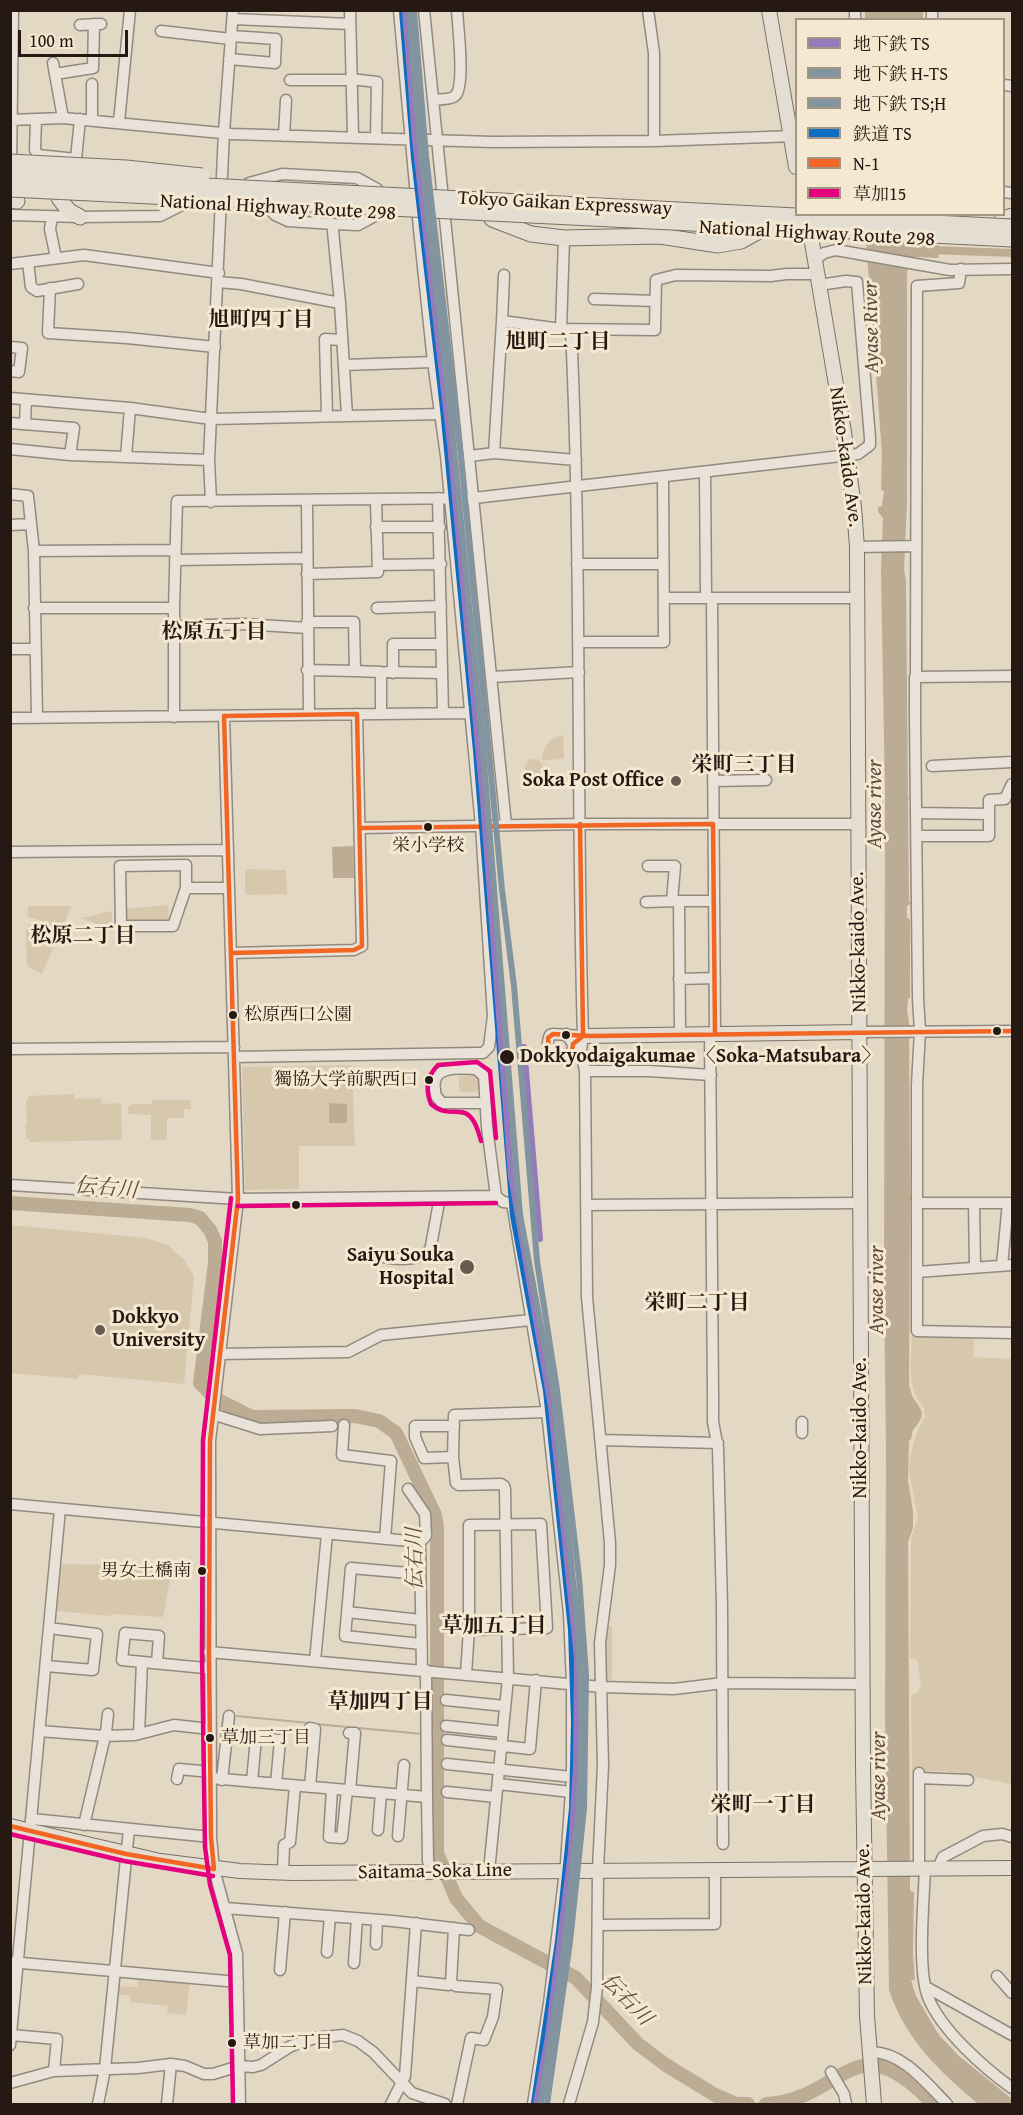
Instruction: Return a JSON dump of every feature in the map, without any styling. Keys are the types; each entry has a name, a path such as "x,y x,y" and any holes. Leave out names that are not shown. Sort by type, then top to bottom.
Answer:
{"highway":[{"name":"Tokyo Gaikan Expressway","path":"11,169 126,168 361,194 795,212"},
{"name":"National Highway Route 298","path":"11,169 249,183 795,209"},
{"name":"Tokyo Gaikan Expressway","path":"10,189 1012,239"},
{"name":"National Highway Route 298","path":"11,195 1012,244"},
{"path":"10,200 163,197"},
{"path":"59,198 69,211 80,218"},
{"name":"Tokyo Gaikan Expressway","path":"890,216 1010,221"},
{"name":"National Highway Route 298","path":"931,216 1010,221"},
{"path":"492,219 531,234 564,238 660,236 718,245 741,241 759,231"}],"main road":[{"path":"769,10 794,136 795,152"},
{"name":"Nikko-kaido Ave.","path":"807,216 848,455 857,548 859,1203 866,2007 874,2104"},
{"path":"578,1040 680,1034 860,1032"},
{"name":"Saitama-Soka Line","path":"10,1826 32,1825 126,1854 214,1869 283,1872 1012,1868"}],"street":[{"path":"11,195 13,10"},
{"path":"119,122 130,10"},
{"path":"350,10 353,136"},
{"path":"10,1049 476,1053 488,1050 494,1016 481,826 444,498 441,414 417,215 399,10"},
{"path":"424,10 506,825"},
{"path":"433,100 453,98 457,95 461,73 457,10"},
{"path":"648,10 654,53 654,141"},
{"path":"211,502 209,460 220,205 233,15 350,24"},
{"path":"63,118 54,69 93,68 98,24 80,25"},
{"path":"161,31 231,38 276,39 275,63 229,59"},
{"path":"290,80 351,79 377,82 376,138"},
{"path":"92,84 92,120"},
{"path":"284,136 286,100"},
{"path":"11,120 63,118 284,136 353,136 412,140 571,143 794,136"},
{"path":"36,119 35,150 38,155 153,164 172,178"},
{"path":"58,172 76,159 80,119"},
{"path":"10,215 80,218 160,216 186,203"},
{"path":"269,208 275,215 288,221 334,224 358,225 380,213"},
{"path":"52,217 50,230 56,258"},
{"path":"334,224 347,416"},
{"path":"564,238 566,329 576,460 580,642 578,1040 585,1071 588,1306 610,1543 610,1565 600,1643 603,1776 598,1870 597,1987 593,2022 569,2104"},
{"path":"816,259 830,250 922,267 1012,269"},
{"path":"10,264 84,255 218,278 340,303"},
{"path":"28,262 31,287 37,291 78,284"},
{"path":"961,269 959,283 917,286 915,719 918,998 917,1331 1012,1333"},
{"path":"494,453 504,275"},
{"path":"174,717 177,501 474,498 858,454 870,445 857,282 762,276 676,275 656,280 655,330 566,329 502,321"},
{"path":"50,288 48,333 215,347"},
{"path":"594,299 655,301"},
{"path":"327,416 325,339 341,340"},
{"path":"10,347 22,348 19,372 10,371"},
{"path":"344,364 433,362"},
{"path":"10,399 130,408 211,419 441,414"},
{"path":"25,424 26,400"},
{"path":"126,457 130,408"},
{"path":"10,423 74,428 70,455"},
{"path":"10,449 70,455 209,460"},
{"path":"470,456 494,453 576,460"},
{"path":"705,472 713,781 715,978 711,1075 713,1422 718,1443 723,1683 723,1844"},
{"path":"580,642 664,642 663,478"},
{"path":"10,494 28,496 34,551 37,718"},
{"path":"443,713 440,527 444,498"},
{"path":"307,574 378,572 376,500"},
{"path":"307,501 309,714"},
{"path":"10,525 31,524"},
{"path":"376,527 440,527"},
{"path":"857,548 916,546"},
{"path":"34,551 308,558"},
{"path":"378,565 441,564"},
{"path":"578,564 663,564"},
{"path":"664,598 858,598"},
{"path":"377,608 441,606"},
{"path":"34,608 174,608"},
{"path":"174,626 307,625 354,622 355,671"},
{"path":"393,673 393,644 441,644"},
{"path":"10,649 35,649"},
{"path":"307,670 442,673"},
{"path":"381,672 381,714"},
{"path":"492,677 579,672"},
{"path":"916,677 1012,676"},
{"path":"10,718 470,713"},
{"path":"231,953 354,950 362,946 357,714"},
{"path":"215,1777 210,1729 209,1652 212,1411 238,1199 224,716"},
{"path":"932,766 1012,762"},
{"path":"713,781 766,780"},
{"path":"917,836 989,836 989,800 1005,799 1012,784"},
{"path":"916,813 989,814"},
{"path":"360,828 580,824 858,824"},
{"path":"10,852 228,850"},
{"path":"186,865 186,888 173,926 121,926 120,866 186,865"},
{"path":"648,866 675,866 680,1034"},
{"path":"186,888 229,888"},
{"path":"646,902 714,901"},
{"path":"679,979 715,978"},
{"path":"860,1032 1012,1031"},
{"path":"566,1034 578,1040 571,1058 555,1059 549,1055 548,1038 550,1035 566,1034"},
{"path":"485,1103 448,1104 438,1100 435,1081 442,1071 460,1069 476,1069 484,1076 487,1127 496,1196"},
{"path":"585,1071 649,1071 711,1075"},
{"path":"466,1104 481,1116 487,1127"},
{"path":"10,1185 238,1199 496,1196 503,1202 512,1203 547,1412 567,1590 572,1684 572,1777 565,1870 544,2038 533,2104"},
{"path":"376,1255 388,1258 411,1258 430,1251 440,1197"},
{"path":"586,1205 859,1203"},
{"path":"917,1203 1010,1203 1007,1265 917,1272"},
{"path":"974,1203 975,1267"},
{"path":"219,1354 348,1352 381,1335 531,1320"},
{"path":"212,1411 260,1429 332,1426"},
{"path":"489,1871 508,1678 504,1486 501,1484 459,1485 454,1480 454,1415 547,1412"},
{"path":"344,1425 342,1455 391,1461 386,1539"},
{"path":"453,1457 424,1458 415,1437 415,1426 454,1426"},
{"path":"601,1440 718,1443"},
{"path":"408,1489 425,1514 426,1536 420,1542 421,1644 425,1670 428,1861 431,1871"},
{"path":"10,1504 420,1542"},
{"path":"54,2071 57,2039 11,2040 14,1962 32,1825 60,1509"},
{"path":"466,1674 469,1630 469,1525 541,1524 547,1628 469,1630"},
{"path":"315,1661 327,1534"},
{"path":"420,1574 351,1568 345,1636 421,1644"},
{"path":"347,1612 421,1620"},
{"path":"46,1666 93,1670 97,1634 50,1628"},
{"path":"157,1663 159,1636 125,1633 122,1660 142,1662 210,1667"},
{"path":"209,1652 602,1687 674,1689 723,1683 863,1684"},
{"path":"139,1734 142,1662"},
{"path":"447,1740 530,1749 536,1680"},
{"path":"446,1700 505,1706"},
{"path":"84,1825 108,1714"},
{"path":"229,1716 215,1777 211,1837 214,1869 237,1954 240,2104"},
{"path":"39,1731 105,1736 139,1734 174,1725 210,1729"},
{"path":"446,1726 503,1732"},
{"path":"310,1728 315,1729 310,1787"},
{"path":"332,1789 329,1837 342,1838 355,1733 349,1733"},
{"path":"252,1782 256,1738 280,1740 276,1784"},
{"path":"447,1764 572,1777"},
{"path":"398,1836 404,1765"},
{"path":"177,1779 179,1769 252,1782 427,1797"},
{"path":"968,1780 919,1775 924,1868 923,1939 927,1989 938,2013 956,2036 982,2063 1012,2088"},
{"path":"498,1784 571,1792"},
{"path":"283,1872 284,1845 290,1842 295,1786"},
{"path":"447,1792 496,1797"},
{"path":"378,1830 381,1793"},
{"path":"32,1825 84,1825 211,1837"},
{"path":"98,2104 105,2069 129,1829"},
{"path":"924,1868 983,1836 1002,1834 1012,1837"},
{"path":"598,1925 715,1924 715,1869"},
{"path":"225,1908 416,1923 469,1930"},
{"path":"280,1970 285,1912"},
{"path":"327,1952 330,1916"},
{"path":"354,1963 357,1918"},
{"path":"376,1944 377,1920"},
{"path":"391,2104 404,2083 416,1923"},
{"path":"451,1983 454,1928"},
{"path":"14,1962 238,1982"},
{"path":"997,1976 1012,1993"},
{"path":"412,1981 497,1989 493,2017 484,2040 471,2038 458,2104"},
{"path":"927,1989 1012,2035"},
{"path":"10,2083 54,2071 138,2068 171,2064 185,2066 204,2074 213,2074 239,2066 261,2065 291,2046 315,2038 343,2035 358,2041 373,2052 412,2093 445,2104"},
{"path":"871,2055 880,2052 910,2068 947,2104"},
{"path":"167,2104 171,2064"},
{"path":"831,2072 844,2094 846,2104"}],"shaded area":[{"path":"865,11 923,11 923,18 865,18"},
{"path":"864,216 930,216 928,243 940,246 938,258 911,259 907,272 907,503 904,570 906,580 908,797 911,799 908,799 909,902 912,903 907,906 907,918 910,919 910,998 907,1011 909,1021 910,1196 912,1197 910,1201 909,1385 922,1414 909,1441 908,1481 913,1511 913,1528 908,1542 910,1891 914,1892 915,1980 911,1980 916,1996 939,2035 959,2056 1012,2099 1012,2104 978,2104 950,2080 914,2039 904,2024 889,1990 885,1717 885,795 881,571 883,518 878,512 878,507 882,506 884,491 881,490 882,454"},
{"path":"563,735 564,759 542,760 548,743"},
{"path":"534,759 540,762 543,768 540,774 534,777 528,774 525,768 528,762"},
{"path":"353,846 354,878 333,878 332,847"},
{"path":"245,869 286,870 287,894 245,895"},
{"path":"168,905 169,924 124,923 124,909"},
{"path":"28,906 71,906 59,937 42,921 27,916"},
{"path":"112,911 112,929 82,918"},
{"path":"28,924 41,930 55,944 42,974 27,966 26,930 29,929"},
{"path":"352,1065 355,1146 299,1146 299,1189 245,1190 242,1067"},
{"path":"459,1076 476,1076 481,1081 480,1088 475,1092 461,1092"},
{"path":"74,1094 75,1099 101,1098 102,1104 121,1103 122,1140 30,1142 29,1139 24,1139 27,1137 25,1126 27,1125 26,1101 28,1101 28,1096"},
{"path":"152,1100 191,1100 191,1109 184,1109 184,1118 167,1118 167,1140 151,1140 151,1115 128,1114 128,1107 131,1104 152,1104"},
{"path":"329,1103 347,1104 347,1123 329,1123"},
{"name":"Dokkyo University","path":"11,1225 146,1238 168,1245 184,1260 194,1276 184,1384 79,1374 78,1379 11,1373"},
{"path":"912,1336 974,1338 973,1357 1012,1359 1012,1784 944,1771 912,1772 911,1695 917,1693 921,1684 917,1660 910,1658 911,1539 918,1517 909,1472 916,1434 925,1417 924,1408 914,1392 912,1383"},
{"path":"166,1563 170,1580 163,1617 113,1614 110,1616 56,1611 59,1564"},
{"path":"606,1625 612,1626 612,1682 604,1674"},
{"path":"138,1977 190,1982 186,2015 167,2013 168,2006 130,2002 131,1996 117,1994 118,1986 137,1987"}],"waterway":[{"path":"930,250 1012,253"},
{"name":"伝右川","path":"10,1203 190,1215 200,1218 210,1230 215,1241 215,1263 200,1383 216,1399 252,1417 355,1416 379,1421 396,1433 435,1515 437,1528 437,1853 456,1898 479,1926 576,1978 638,2044 666,2065 715,2095 736,2104 748,2104"},
{"path":"237,1716 309,1723"},
{"path":"315,1724 423,1734"},
{"name":"伝右川","path":"431,1735 438,1736"},
{"name":"伝右川","path":"766,2104 792,2099 849,2071 866,2066 885,2068 906,2079 933,2104"}],"metro line":[{"name":"TS","path":"405,10 415,140 450,444 483,800 511,1176 551,1407 577,1658 576,1766 571,1851 548,2036 536,2104"},
{"name":"H-TS","path":"409,10 421,157 450,408 483,750 520,1215 553,1390 578,1629 582,1722 579,1809 565,1942 541,2104"},
{"name":"TS;H","path":"414,10 426,156 461,457 502,890 514,986 537,1261 557,1390 579,1577 586,1675 584,1809 570,1942 547,2104"},
{"name":"TS","path":"524,1047 540,1239"}],"rail line":[{"name":"TS","path":"402,11 414,158 443,409 476,751 513,1216 546,1391 571,1630 574,1722 572,1808 558,1941 534,2103"}],"transit line":[{"name":"N-1","path":"214,1869 211,1837 209,1652 210,1441 238,1199 224,716 357,714 362,946 354,950 231,953"},
{"name":"N-1","path":"580,824 583,1036"},
{"name":"N-1","path":"360,828 713,824 715,1034"},
{"name":"N-1","path":"583,1036 573,1044 571,1058 555,1059 549,1055 548,1038 553,1034 590,1036 1012,1031"},
{"name":"草加15","path":"481,1141 476,1126 466,1113 439,1109 431,1104 428,1083 438,1065 477,1062 490,1071 496,1138"},
{"name":"草加15","path":"231,1198 203,1440 202,1652 205,1847 210,1885 230,1955 233,2104"},
{"name":"草加15","path":"238,1206 496,1203"},
{"name":"N-1","path":"10,1826 126,1854 214,1869"},
{"name":"草加15","path":"10,1834 124,1861 213,1876"}],"place":[{"name":"Soka Post Office","path":"676,781"},
{"name":"栄小学校","path":"428,827"},
{"name":"松原西口公園","path":"233,1015"},
{"name":"Dokkyodaigakumae〈Soka-Matsubara〉","path":"507,1057"},
{"name":"獨協大学前駅西口","path":"429,1080"},
{"name":"Saiyu Souka Hospital","path":"467,1267"},
{"name":"Dokkyo University","path":"100,1330"},
{"name":"男女土橋南","path":"202,1571"},
{"name":"草加三丁目","path":"210,1738"},
{"name":"草加二丁目","path":"232,2043"}],"district":[{"name":"旭町四丁目","path":"261,321"},
{"name":"旭町二丁目","path":"558,343"},
{"name":"松原五丁目","path":"214,633"},
{"name":"栄町三丁目","path":"744,766"},
{"name":"松原二丁目","path":"83,937"},
{"name":"栄町二丁目","path":"697,1304"},
{"name":"草加五丁目","path":"494,1627"},
{"name":"草加四丁目","path":"380,1703"},
{"name":"栄町一丁目","path":"763,1806"}],"water label":[{"name":"Ayase River","path":"872,327"},
{"name":"Ayase river","path":"876,804"},
{"name":"Ayase river","path":"878,1290"},
{"name":"Ayase river","path":"880,1776"}]}
